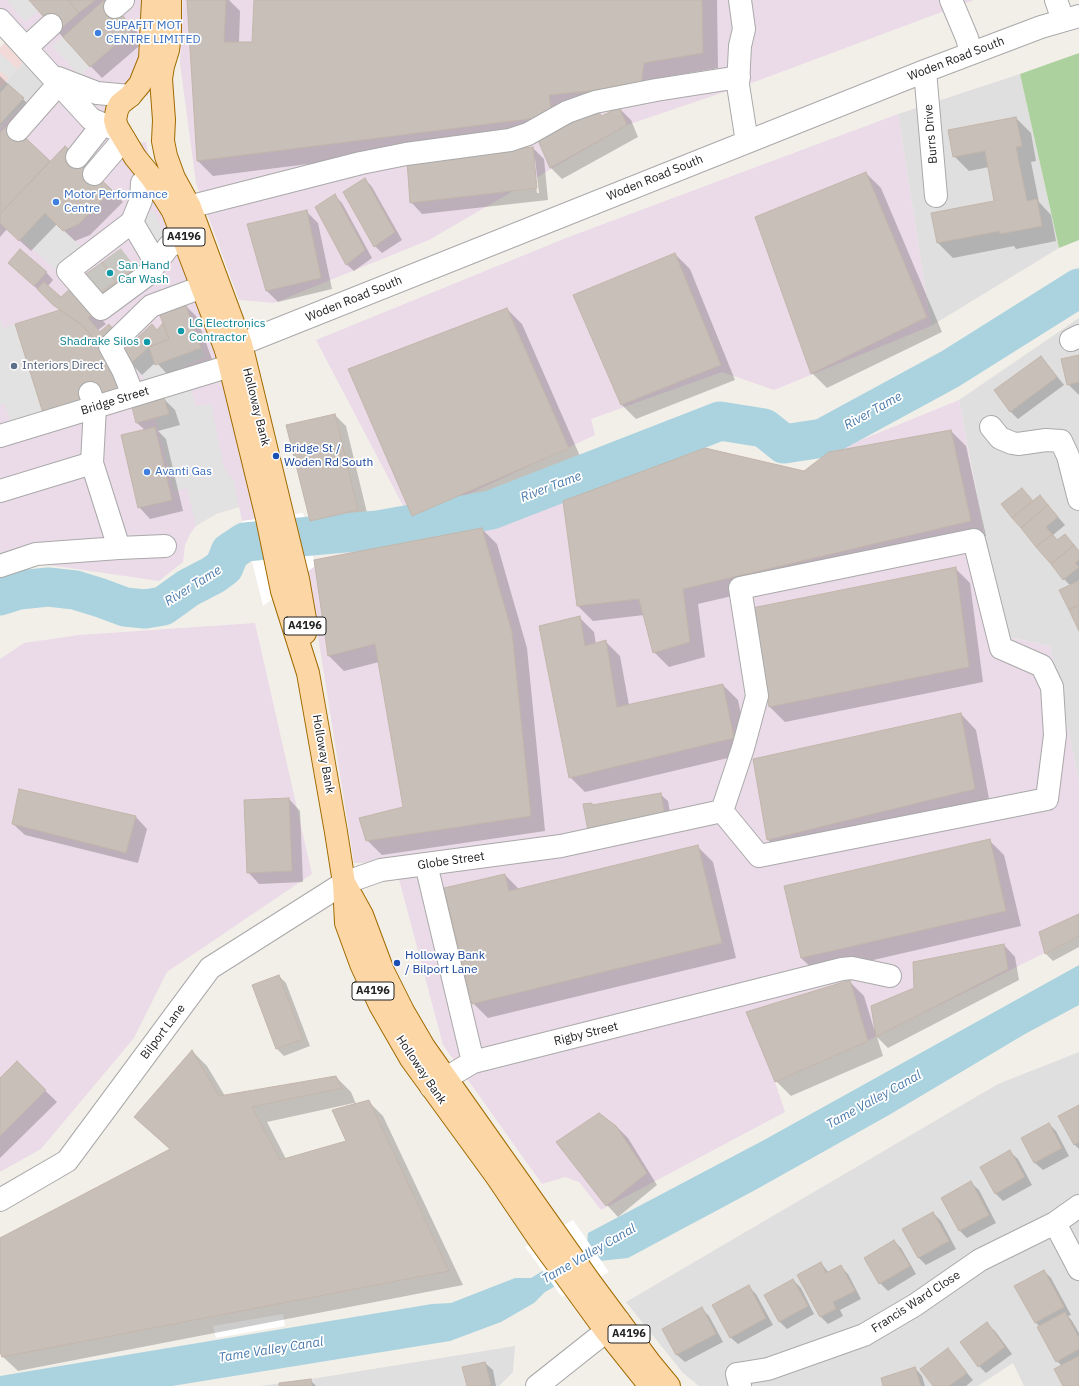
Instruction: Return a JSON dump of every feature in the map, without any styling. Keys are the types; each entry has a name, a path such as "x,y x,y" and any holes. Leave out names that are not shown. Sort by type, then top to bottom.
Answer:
{"main road":[{"path":"130,96 148,96 158,103 163,118 162,130 156,137 146,142 138,143 120,136 115,120 120,104 130,96 140,84 150,59 153,0"},
{"name":"A4196","path":"170,0 170,34 168,50 162,66 161,79 163,141 181,209 185,240 202,287 232,352"},
{"name":"A4196","path":"120,136 147,180 181,209 232,352"},
{"name":"Holloway Bank","path":"232,352 290,585 305,619 308,673 322,746 344,883 362,915 383,971 403,1011 424,1047 439,1083 612,1326"},
{"name":"A4196","path":"612,1326 650,1386"},
{"name":"A4196","path":"612,1326 668,1386"}],"street":[{"path":"740,0 744,29 740,46 738,85 747,142"},
{"path":"951,0 967,38 971,53"},
{"path":"1056,0 1071,18"},
{"name":"Woden Road South","path":"232,352 925,71 1041,27 1071,18"},
{"path":"0,20 58,79 92,119 120,136"},
{"path":"26,48 51,25"},
{"name":"Burrs Drive","path":"925,71 936,196"},
{"path":"181,209 361,163 406,154 510,140 528,134 567,112 595,102 738,76"},
{"path":"58,79 97,93 130,96"},
{"path":"18,130 58,79"},
{"path":"77,157 120,136"},
{"path":"100,179 120,136"},
{"path":"147,180 132,222 108,249 88,264 68,271 102,309 111,295 131,281 147,275 169,246 185,240"},
{"path":"132,222 156,263"},
{"path":"133,395 123,370 110,346 135,331 151,306 202,287"},
{"name":"Bridge Street","path":"2,433 92,400 133,395 232,352"},
{"path":"92,400 92,463 119,548"},
{"path":"991,427 1000,438 1012,444 1046,440 1061,442 1068,456 1079,499"},
{"path":"0,491 92,463"},
{"path":"974,540 1001,648 1042,666 1052,687 1055,735 1047,800 759,856 722,811 743,748 757,696 740,588 974,540"},
{"path":"0,566 36,554 165,546"},
{"name":"Globe Street","path":"344,883 381,870 561,846 722,811"},
{"path":"426,864 473,1062"},
{"name":"Bilport Lane","path":"0,1200 67,1160 210,968 344,883"},
{"name":"Rigby Street","path":"439,1083 473,1062 842,969 852,968 890,976"},
{"name":"Francis Ward Close","path":"740,1386 737,1374 768,1369 864,1335 915,1306 980,1260 1055,1223 1079,1206"},
{"path":"1055,1223 1079,1269"},
{"path":"537,1386 612,1326"}],"shaded area":[{"path":"0,0 161,0 159,54 148,96 144,95 117,110 135,143 146,142 152,178 173,211 267,518 242,521 239,507 216,514 205,520 196,526 190,534 185,545 183,562 159,581 42,564 19,569 0,578 0,127 51,75 0,20"},
{"path":"6,0 29,0 38,11 25,22"},
{"path":"183,0 974,0 757,81 627,125 429,240 274,303 239,300 196,183 180,64"},
{"path":"12,34 31,54 0,88 0,48"},
{"path":"63,37 90,67 80,76 52,46"},
{"path":"0,53 17,69 9,79 0,71"},
{"path":"31,54 51,75 0,127 0,88"},
{"path":"1020,74 1059,248 931,326 898,114"},
{"path":"898,114 931,326 774,390 722,372 591,419 595,435 411,521 316,340 566,238"},
{"path":"154,211 165,237 150,244 139,218"},
{"path":"45,213 81,246 56,270 21,239"},
{"name":"Interiors Direct","path":"0,317 3,328 15,324 43,413 11,423 5,404 0,405"},
{"path":"1079,318 1079,782 1050,646 1004,636 959,400"},
{"path":"149,347 156,365 201,348 205,357 148,382 130,364"},
{"path":"191,390 196,406 211,404 224,468 234,480 239,507 216,514 196,526 187,488 174,491 156,418 169,414 164,398"},
{"path":"959,400 1003,636 1050,646 1079,782 1079,936 863,1043 775,1082 785,1112 601,1210 579,1182 565,1177 542,1184 443,1045 400,883 393,862 354,863 306,561 497,522 705,448 804,471 834,451"},
{"path":"255,623 312,874 167,972 134,1038 41,1149 0,1172 0,659 24,643 79,635"},
{"path":"1079,1052 1079,1386 1024,1386 1013,1363 978,1386 699,1386 683,1373 626,1302 998,1084"},
{"path":"515,1346 513,1372 499,1386 260,1386 311,1379"}],"green space":[{"path":"1079,53 1079,240 1059,248 1020,74"}],"water":[{"name":"Tame Valley Canal","path":"1079,965 1079,1005 1025,1034 889,1115 757,1189 628,1258 599,1261 545,1292 534,1303 501,1322 450,1341 172,1386 0,1386 0,1376 432,1304 451,1303 515,1278 531,1278 587,1244 588,1233 764,1140"}],"pier":[{"path":"303,513 315,566 263,606 242,521"},
{"path":"573,1220 609,1272 562,1297 525,1247"},
{"path":"283,1314 285,1326 216,1338 213,1326"}],"building":[{"path":"29,0 68,0 79,13 57,32"},
{"path":"68,0 95,0 79,13"},
{"name":"SUPAFIT MOT CENTRE LIMITED","path":"104,0 109,0 134,29 90,67 63,37"},
{"path":"187,0 226,0 224,42 252,42 254,0 702,0 703,53 644,63 641,86 549,95 552,116 197,161"},
{"path":"8,84 24,98 0,124 0,93"},
{"path":"593,106 602,116 619,107 627,125 550,168 537,138"},
{"path":"1016,117 1022,146 1016,147 1027,201 1037,199 1042,226 1000,234 1000,231 937,243 931,213 994,201 985,151 953,157 948,130"},
{"path":"10,123 50,161 0,214 0,133"},
{"name":"Motor Performance Centre","path":"65,146 112,190 79,224 63,231 45,213 19,241 0,223 0,214"},
{"path":"533,147 537,188 410,203 407,161"},
{"path":"866,172 927,317 811,374 755,217"},
{"path":"365,178 395,232 374,247 343,192"},
{"path":"335,194 365,250 346,265 315,207"},
{"path":"307,210 321,278 266,291 247,224"},
{"path":"20,249 47,272 34,286 8,263"},
{"name":"San Hand Car Wash","path":"118,251 133,272 102,295 86,274"},
{"path":"675,253 721,365 621,405 573,295"},
{"path":"44,282 61,297 71,288 95,312 88,318 100,332 109,324 114,330 98,344 82,325 53,305 37,289"},
{"name":"LG Electronics Contractor","path":"185,303 201,348 155,365 149,347 169,339 159,313"},
{"path":"507,308 569,448 412,516 348,369"},
{"name":"Interiors Direct","path":"60,310 82,325 110,356 121,390 104,395 98,391 83,401 43,413 15,324"},
{"name":"Shadrake Silos","path":"163,323 169,339 149,347 130,364 120,354 152,324 157,330"},
{"path":"1079,355 1079,382 1067,385 1061,359"},
{"path":"1041,356 1057,377 1010,412 994,390"},
{"path":"164,398 169,414 136,423 132,407"},
{"path":"335,414 358,510 310,521 286,425"},
{"name":"Avanti Gas","path":"155,427 172,500 138,508 121,435"},
{"path":"951,430 971,521 683,589 690,642 653,653 639,599 577,606 563,501 705,448 804,471 829,452"},
{"path":"1022,488 1033,501 1012,518 1001,504"},
{"path":"1040,495 1048,505 1021,528 1012,518"},
{"path":"1048,505 1058,517 1046,527 1052,534 1036,547 1021,528"},
{"path":"482,528 512,632 531,816 366,841 359,818 403,807 375,644 328,656 314,560"},
{"path":"1052,534 1057,540 1065,534 1074,545 1051,564 1036,547"},
{"path":"1074,545 1079,551 1079,560 1075,563 1079,567 1063,580 1051,564"},
{"path":"956,567 969,667 769,707 752,608"},
{"path":"1078,581 1079,605 1069,610 1059,590"},
{"path":"1079,605 1079,631 1069,610"},
{"path":"580,616 585,646 606,640 617,707 723,684 734,738 569,778 539,626"},
{"path":"961,713 975,789 767,840 753,759"},
{"path":"19,789 136,816 126,853 12,824"},
{"path":"661,793 665,817 588,831 583,804 592,803 592,805"},
{"path":"289,798 292,871 247,873 244,800"},
{"path":"990,839 1006,911 801,958 784,886"},
{"path":"698,845 722,943 472,1004 444,888 505,874 509,891"},
{"path":"1079,914 1079,936 1045,954 1039,932"},
{"path":"1004,944 1008,969 876,1037 871,1006 914,988 913,962"},
{"path":"279,975 303,1039 276,1049 252,985"},
{"path":"850,980 868,1041 775,1082 746,1012"},
{"path":"192,1050 219,1096 336,1076 342,1088 252,1107 280,1160 346,1141 332,1110 369,1100 449,1271 2,1357 0,1352 0,1238 170,1149 134,1117"},
{"path":"17,1061 46,1090 0,1136 0,1078"},
{"path":"1079,1105 1079,1142 1074,1145 1058,1116"},
{"path":"599,1113 616,1126 647,1173 606,1206 556,1142"},
{"path":"1049,1123 1062,1148 1034,1163 1021,1138"},
{"path":"1010,1150 1025,1177 995,1194 980,1167"},
{"path":"971,1181 989,1215 959,1231 941,1198"},
{"path":"933,1212 949,1241 918,1258 902,1229"},
{"path":"894,1240 910,1266 879,1284 864,1258"},
{"path":"821,1262 826,1273 841,1265 855,1291 833,1302 836,1309 820,1317 797,1275"},
{"path":"1044,1270 1064,1307 1035,1323 1014,1286"},
{"path":"793,1279 808,1306 779,1322 764,1295"},
{"path":"749,1285 766,1318 730,1338 712,1305"},
{"path":"702,1307 716,1334 676,1355 662,1329"},
{"path":"1065,1312 1079,1338 1079,1349 1056,1362 1037,1327"},
{"path":"987,1322 1005,1347 978,1367 960,1342"},
{"path":"948,1348 967,1373 949,1386 933,1386 920,1369"},
{"path":"1079,1356 1079,1386 1063,1386 1054,1369"},
{"path":"485,1362 491,1385 467,1386 462,1367"},
{"path":"915,1367 921,1386 883,1386 881,1378"},
{"path":"311,1379 312,1386 279,1386 279,1383"}],"waterway":[{"name":"River Tame","path":"0,596 19,590 48,587 75,590 125,607 145,609 163,606 188,588 213,575 224,567 230,552 245,542 378,530 491,510 720,421 764,428 784,444 823,438 950,369 1079,288"}],"tunnel":[{"path":"112,255 128,276"},
{"path":"92,270 108,291"}],"place":[{"name":"SUPAFIT MOT CENTRE LIMITED","path":"98,33"},
{"name":"Motor Performance Centre","path":"56,202"},
{"name":"San Hand Car Wash","path":"110,273"},
{"name":"LG Electronics Contractor","path":"181,331"},
{"name":"Shadrake Silos","path":"147,342"},
{"name":"Interiors Direct","path":"14,366"},
{"name":"Bridge St / Woden Rd South","path":"276,456"},
{"name":"Avanti Gas","path":"147,472"},
{"name":"Holloway Bank / Bilport Lane","path":"397,963"}]}
